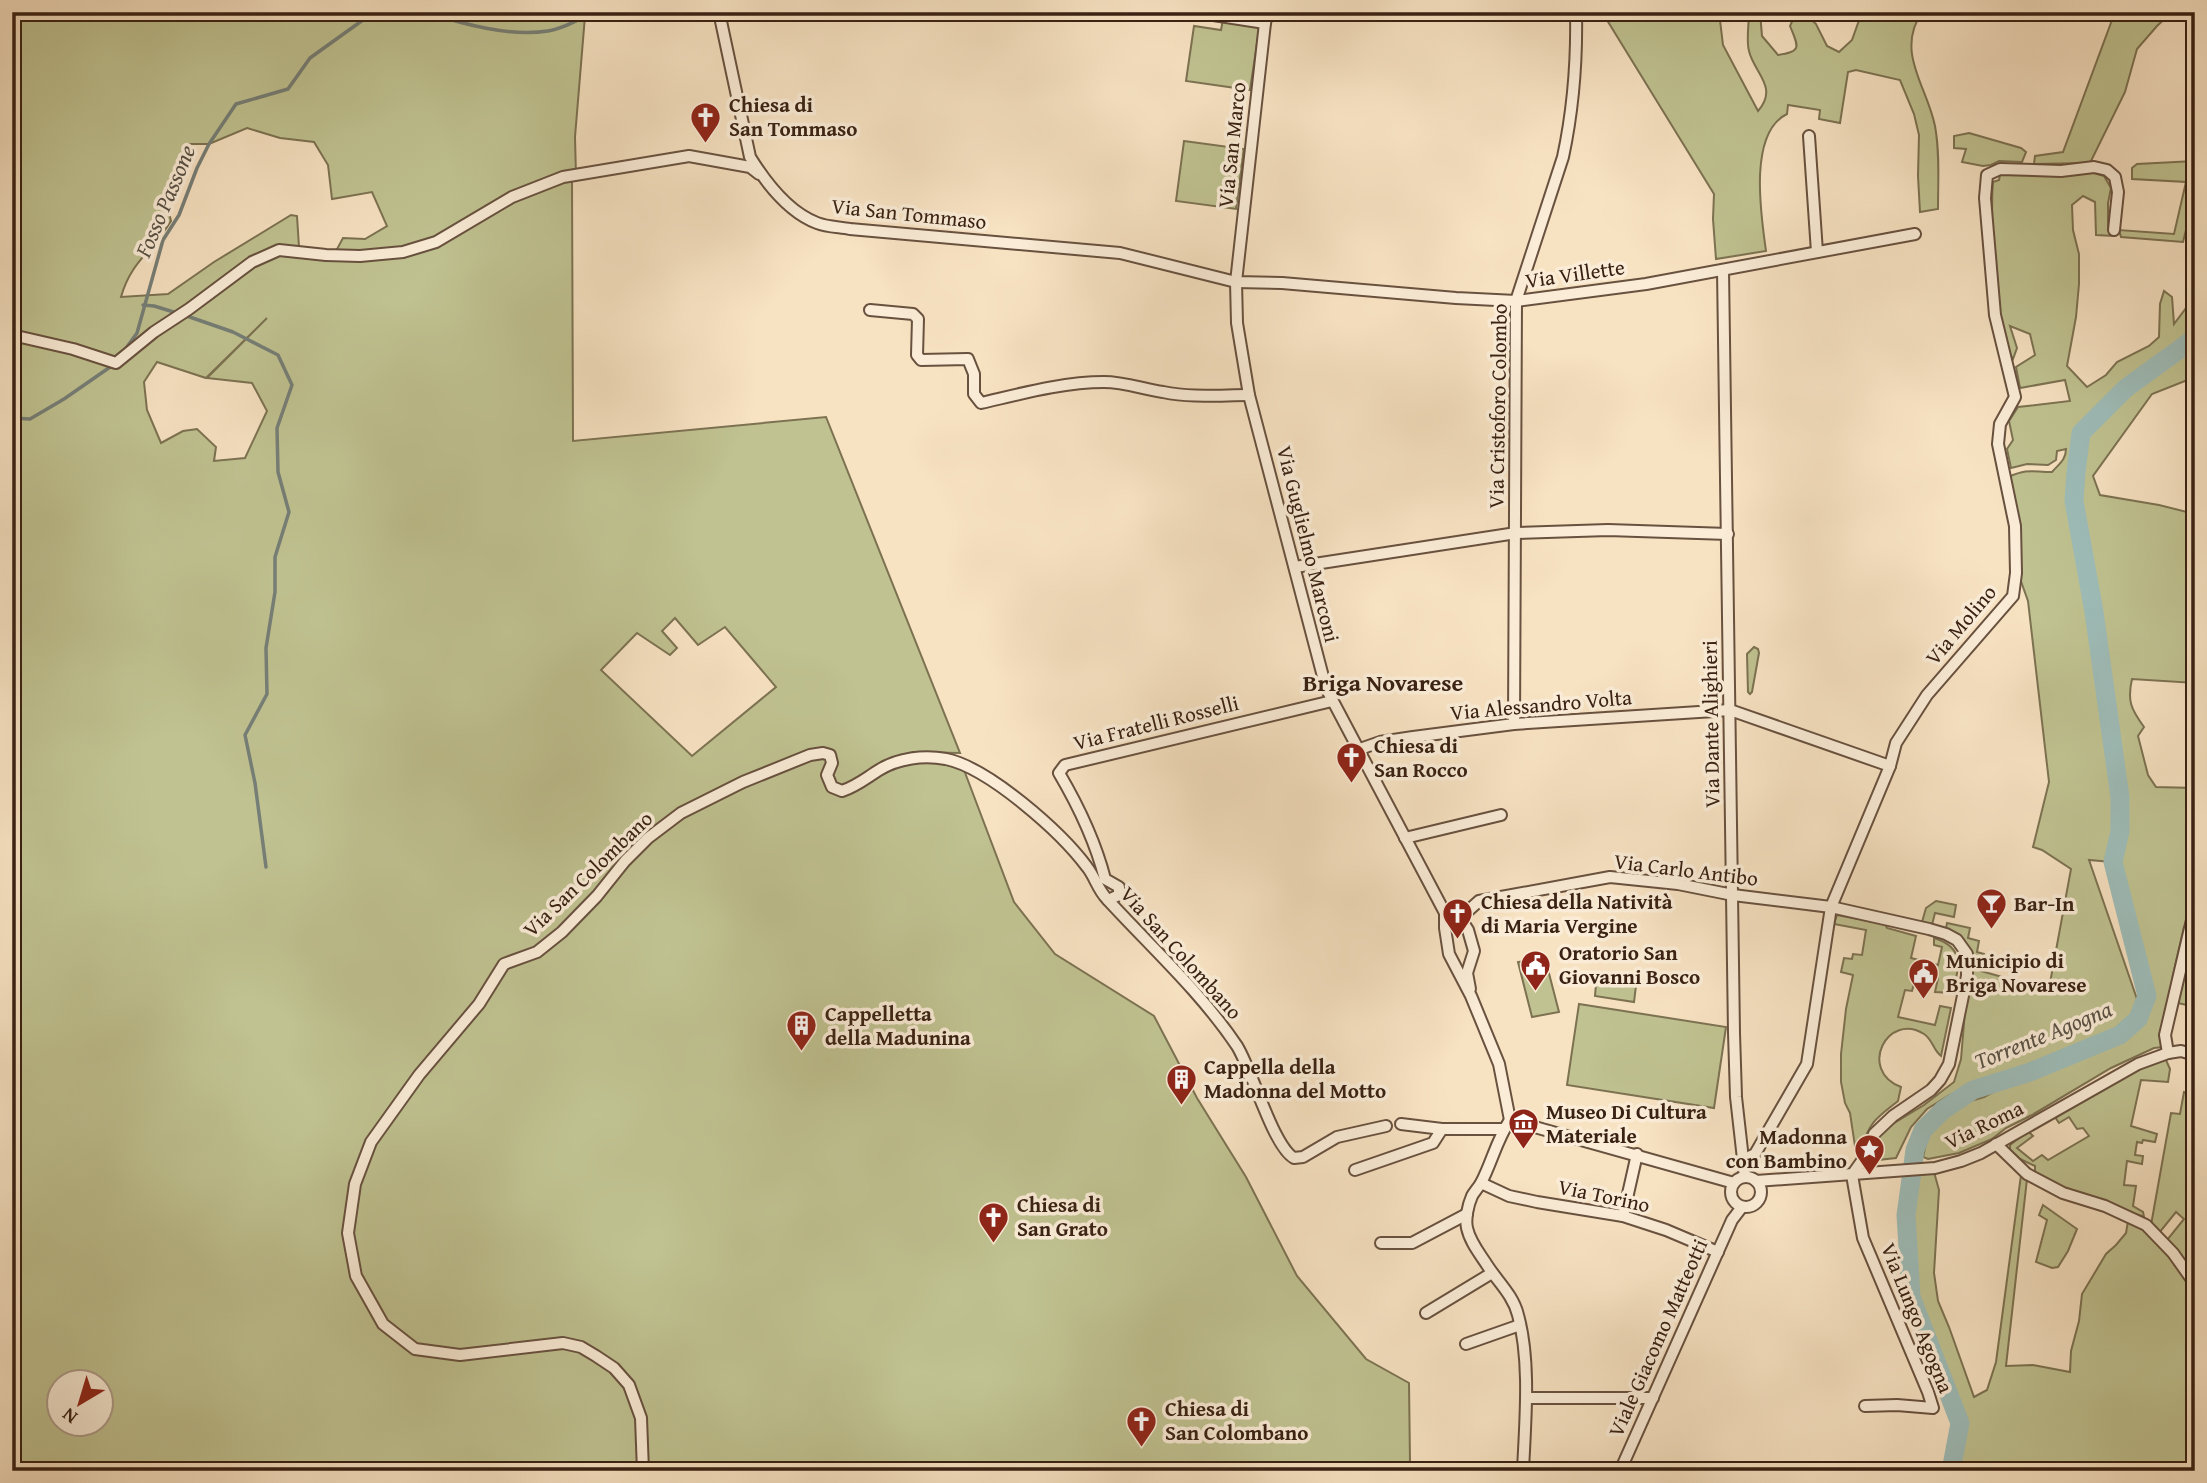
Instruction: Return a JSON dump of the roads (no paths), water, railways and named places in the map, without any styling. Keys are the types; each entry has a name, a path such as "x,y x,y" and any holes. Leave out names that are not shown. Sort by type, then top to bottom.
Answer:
{"street":[{"name":"Via San Tommaso","path":"719,12 750,157 762,176 793,208 818,224 1120,253 1236,282"},
{"path":"1194,12 1266,18"},
{"path":"1370,12 1399,13"},
{"name":"Via Cristoforo Colombo","path":"1514,724 1516,301 1560,168 1568,135 1576,48 1576,12"},
{"name":"Via San Marco","path":"1236,282 1266,18"},
{"path":"1809,136 1817,252"},
{"path":"12,335 73,349 116,363 154,332 252,262 279,250 360,256 403,252 436,242 512,197 563,177 689,156 750,167 762,176"},
{"name":"Via Molino","path":"1743,1160 1755,1154 1807,1064 1831,907 1890,766 1896,743 1927,695 2013,596 2016,573 2015,526 1998,444 2000,424 2015,397 1995,315 1985,198 1987,175 2000,169 2061,171 2094,167 2107,170 2115,177 2118,191 2114,230"},
{"name":"Via Villette","path":"1236,282 1282,283 1516,301 1646,284 1915,234"},
{"name":"Via Dante Alighieri","path":"1723,270 1736,1097 1743,1160 1754,1182"},
{"name":"Via Guglielmo Marconi","path":"1236,282 1237,323 1250,395 1326,688 1445,913 1449,954 1471,996 1499,1064 1507,1124"},
{"path":"870,310 912,314 918,319 917,355 921,360 968,359 974,374 974,394 981,403 1046,389 1102,382 1195,396 1250,395"},
{"path":"1295,567 1516,533 1608,530 1728,534"},
{"name":"Via Fratelli Rosselli","path":"1108,900 1119,895 1119,887 1105,879 1088,829 1059,773 1065,765 1332,701"},
{"path":"1730,710 1890,766"},
{"name":"Via Alessandro Volta","path":"1357,750 1381,742 1514,724 1730,710"},
{"name":"Via San Colombano","path":"643,1471 641,1419 629,1385 614,1368 581,1347 563,1343 460,1355 415,1349 383,1324 356,1276 348,1233 355,1184 371,1142 419,1075 479,1004 504,964 537,952 554,939 597,896 625,860 681,813 743,782 810,755 823,753 830,755 832,763 827,775 832,787 842,791 856,786 881,768 912,757 947,760 982,774 1059,836 1088,868 1108,900 1203,1000 1237,1047 1287,1154 1294,1158 1303,1157 1337,1137 1386,1126"},
{"path":"1405,838 1501,815"},
{"name":"Via Carlo Antibo","path":"1460,918 1479,901 1611,877 1678,884 1733,895 1831,907 1945,934 1957,940 1968,954 1967,976 1949,1064 1941,1080 1931,1090 1893,1116 1874,1134 1869,1151 1852,1175"},
{"path":"2168,1053 2165,1035 2195,906"},
{"path":"1445,913 1460,918"},
{"name":"Via Guglielmo Marconi","path":"1460,918 1468,930 1474,951 1467,973 1471,996"},
{"name":"Via Roma","path":"1754,1182 1935,1168 1961,1161 2138,1064 2168,1053 2181,1051 2195,1055"},
{"path":"1401,1124 1442,1129 1507,1124 1553,1132 1734,1183 1754,1182 1761,1194 1756,1203 1752,1206 1737,1203 1731,1193 1734,1183"},
{"path":"1507,1124 1481,1183 1472,1196 1466,1228 1492,1273 1511,1297 1520,1325 1526,1398 1523,1471"},
{"path":"1355,1170 1433,1143 1442,1129"},
{"path":"1996,1144 2027,1174 2063,1193 2105,1206 2146,1225 2173,1253 2195,1284"},
{"path":"1623,1216 1637,1154"},
{"name":"Via Lungo Agogna","path":"1852,1175 1863,1238 1933,1408 1865,1406"},
{"name":"Via Torino","path":"1481,1183 1510,1196 1623,1216 1666,1230 1717,1252"},
{"name":"Viale Giacomo Matteotti","path":"1620,1471 1732,1220 1737,1203"},
{"path":"1381,1243 1412,1242 1467,1213"},
{"path":"1426,1313 1492,1273"},
{"path":"1466,1344 1520,1325"},
{"path":"1526,1398 1653,1398"}],"waterway":[{"name":"Fosso Passone","path":"124,351 137,333 163,240 179,215 209,144 236,104 288,89 310,58 374,12"},
{"name":"Fosso Passone","path":"426,12 486,28 518,32 560,28 593,12"},
{"path":"143,305 177,313"},
{"path":"184,315 233,332 278,355 292,385 277,428 278,472 289,512 275,557 275,592 266,648 267,694 245,735 255,783 266,867"},
{"name":"Torrente Agogna","path":"1951,1471 1960,1423 1911,1297 1906,1215 1915,1150 1923,1130 1943,1110 1973,1090 2030,1072 2120,1035 2138,1019 2147,996 2113,862 2120,831 2120,797 2094,612 2074,501 2076,472 2081,433 2126,388 2195,338"},
{"name":"Fosso Passone","path":"12,418 30,419 113,365"}],"place":[{"name":"Chiesa di San Tommaso","path":"706,144"},
{"name":"Chiesa di San Rocco","path":"1351,785"},
{"name":"Bar-In","path":"1991,931"},
{"name":"Chiesa della Natività di Maria Vergine","path":"1458,941"},
{"name":"Oratorio San Giovanni Bosco","path":"1536,992"},
{"name":"Municipio di Briga Novarese","path":"1923,1000"},
{"name":"Cappelletta della Madunina","path":"802,1053"},
{"name":"Cappella della Madonna del Motto","path":"1181,1106"},
{"name":"Museo Di Cultura Materiale","path":"1523,1151"},
{"name":"Madonna con Bambino","path":"1870,1176"},
{"name":"Chiesa di San Grato","path":"994,1244"},
{"name":"Chiesa di San Colombano","path":"1142,1448"}],"district":[{"name":"Briga Novarese","path":"1383,683"}]}
